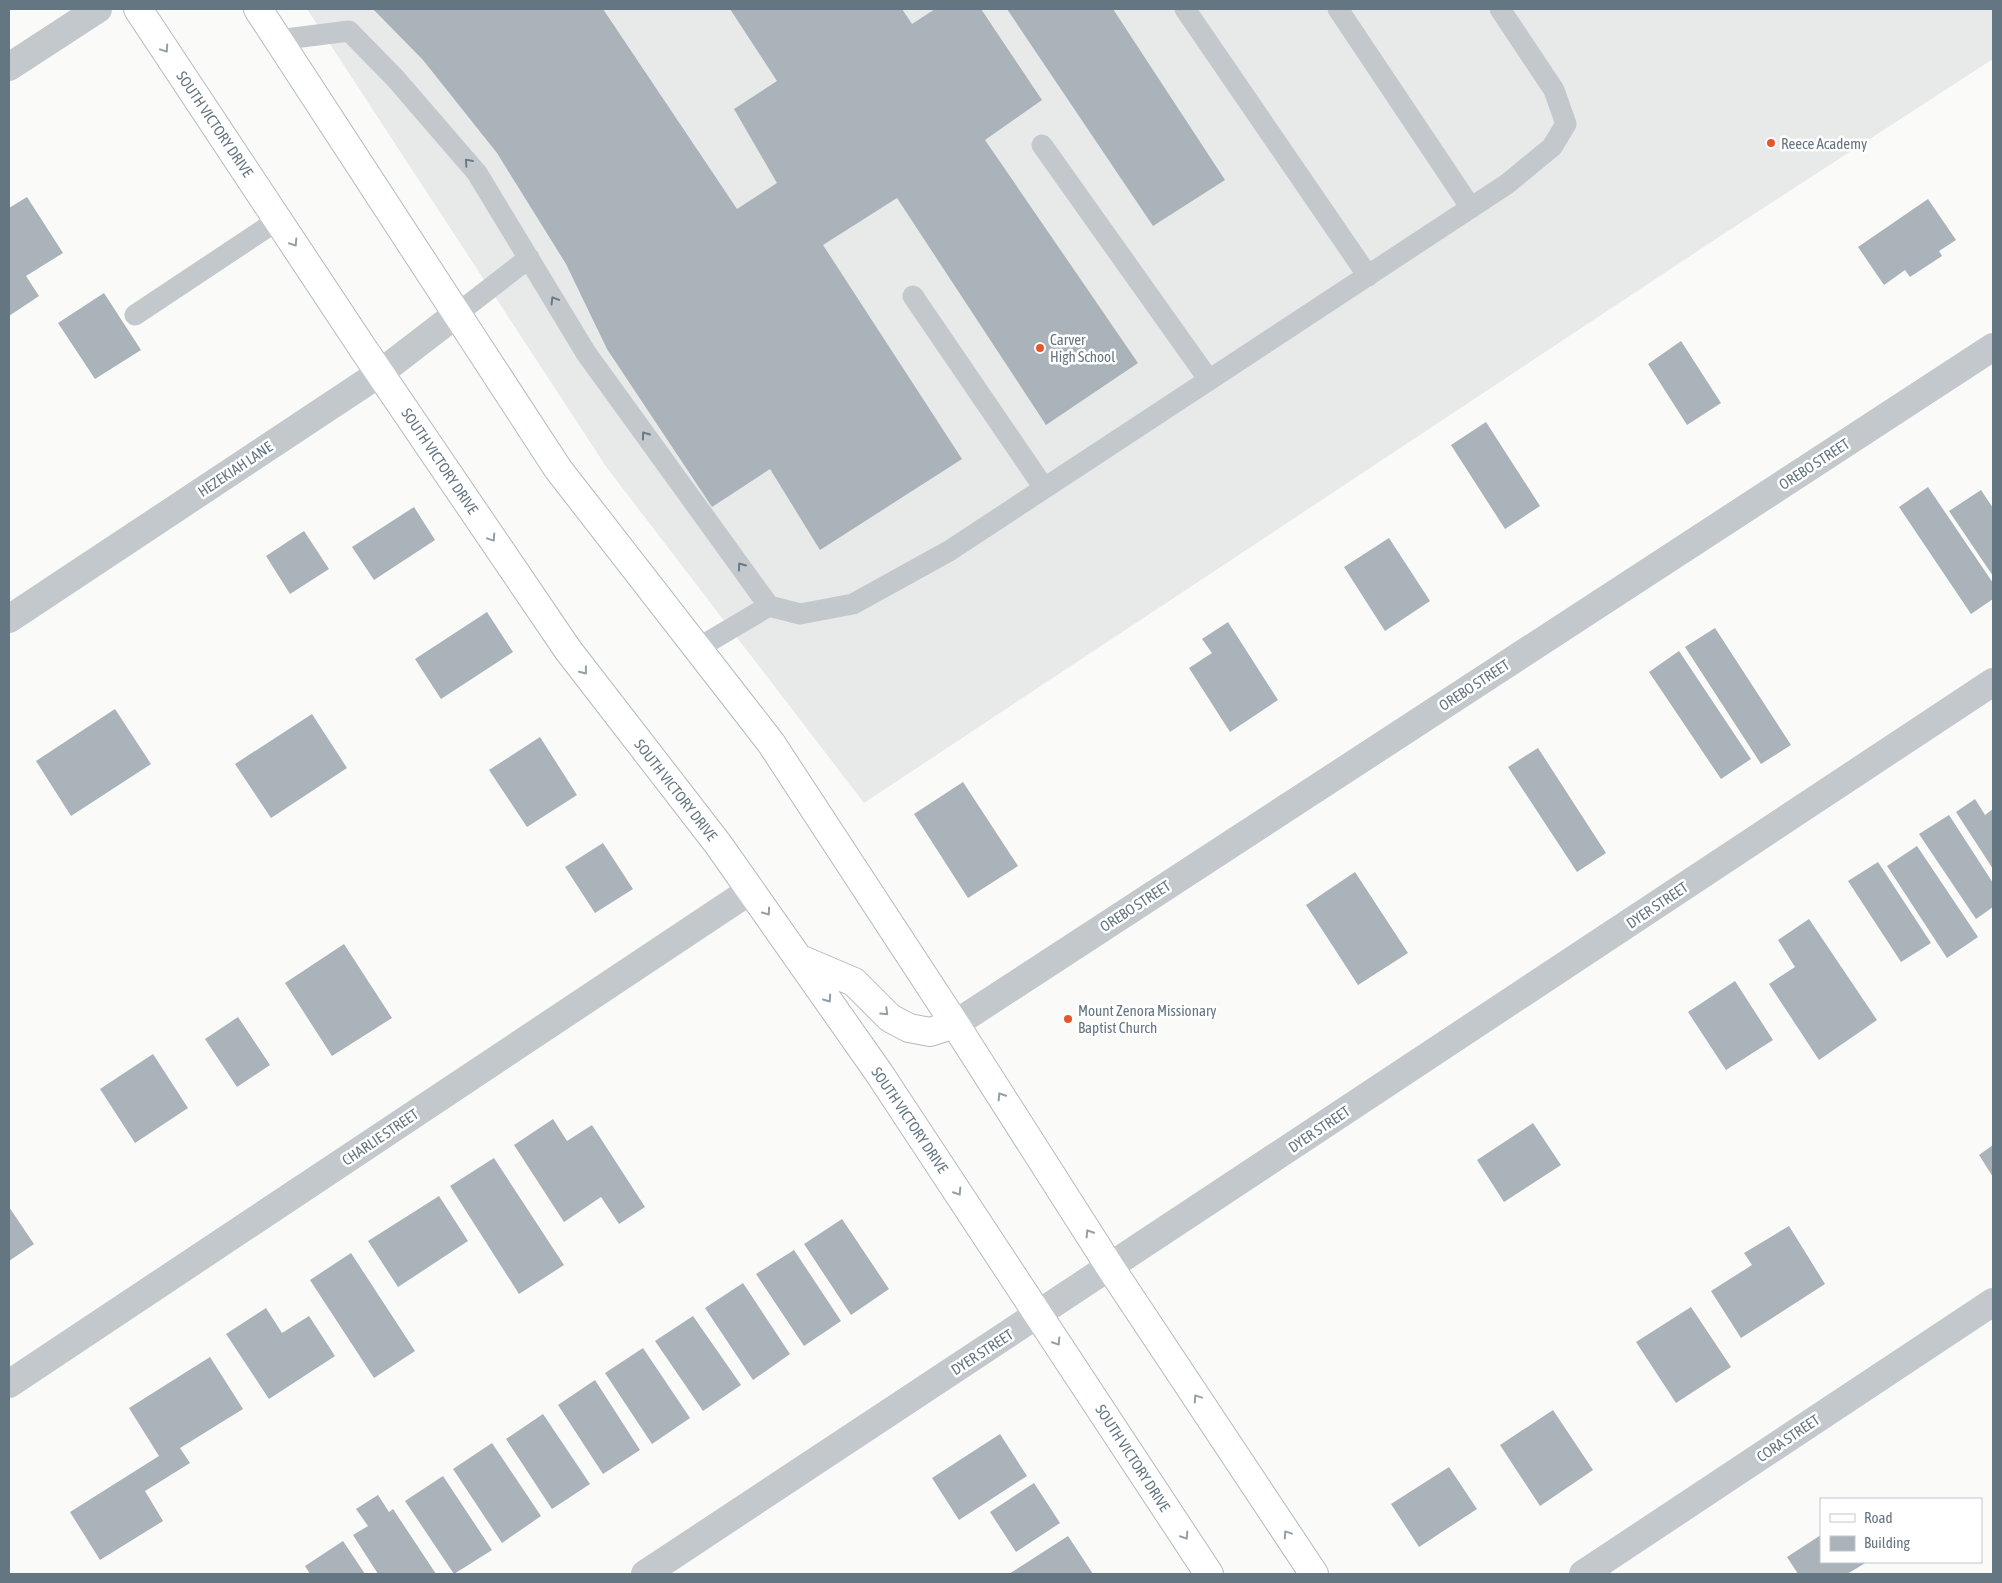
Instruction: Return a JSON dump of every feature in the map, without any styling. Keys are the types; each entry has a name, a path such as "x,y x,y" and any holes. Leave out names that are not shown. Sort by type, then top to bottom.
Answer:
{"main road":[{"name":"SOUTH VICTORY DRIVE","path":"138,9 380,373 568,650 751,890 879,1073 1210,1574"},
{"path":"258,9 558,469 771,743 955,1024 1110,1267 1314,1574"},
{"path":"800,959 854,982 890,1018 909,1028 930,1032 955,1024"}],"street":[{"path":"9,67 98,9"},
{"name":"HEZEKIAH LANE","path":"9,619 380,373 458,313"},
{"name":"OREBO STREET","path":"955,1024 1993,347"},
{"name":"DYER STREET","path":"645,1574 1993,682"},
{"name":"CHARLIE STREET","path":"9,1384 751,890"},
{"name":"CORA STREET","path":"1583,1574 1993,1302"}],"lane":[{"path":"1185,9 1368,276"},
{"path":"1338,9 1470,208"},
{"path":"278,40 349,31 395,78 477,173 586,353 769,606 800,614 853,604 949,551 1507,184 1552,147 1566,124 1554,90 1500,9"},
{"path":"1042,145 1209,380"},
{"path":"135,315 278,220"},
{"path":"458,313 529,258"},
{"path":"913,296 1044,488"},
{"path":"698,648 769,606"}],"shaded area":[{"name":"Carver High School","path":"307,9 1993,9 1993,59 1734,227 864,803 607,468"}],"building":[{"path":"373,9 603,9 737,209 777,183 734,109 777,81 730,9 902,9 912,24 935,9 981,9 1042,100 985,140 1138,363 1046,425 897,198 823,245 962,459 820,550 770,469 712,507 607,349 566,264 497,153 423,60"},
{"path":"1007,9 1113,9 1225,180 1153,226"},
{"path":"27,197 63,253 26,276 39,296 9,316 9,208"},
{"path":"1928,199 1956,240 1939,251 1942,256 1910,277 1905,270 1884,285 1858,247"},
{"path":"104,293 141,350 95,379 58,323"},
{"path":"1681,341 1721,403 1687,425 1648,364"},
{"path":"1486,422 1540,506 1505,529 1451,445"},
{"path":"1928,487 1993,583 1993,599 1971,614 1899,507"},
{"path":"1981,490 1993,508 1993,576 1949,511"},
{"path":"414,507 435,540 374,580 352,547"},
{"path":"304,531 329,569 290,594 266,556"},
{"path":"1389,538 1430,601 1385,631 1344,567"},
{"path":"487,612 513,652 441,699 415,659"},
{"path":"1228,622 1278,700 1230,732 1189,668 1212,653 1202,639"},
{"path":"1715,628 1791,745 1761,764 1685,647"},
{"path":"1679,651 1751,759 1721,779 1649,672"},
{"path":"115,709 151,764 71,816 36,761"},
{"path":"312,714 347,768 271,818 235,764"},
{"path":"540,737 577,795 527,827 489,770"},
{"path":"1538,748 1606,853 1577,872 1508,767"},
{"path":"963,782 1018,866 968,898 914,814"},
{"path":"1975,799 1985,815 1993,809 1993,869 1956,812"},
{"path":"1949,815 1993,883 1993,907 1976,919 1919,834"},
{"path":"603,843 633,889 595,913 565,867"},
{"path":"1917,846 1978,937 1947,958 1887,866"},
{"path":"1878,862 1931,943 1901,962 1848,881"},
{"path":"1355,872 1408,953 1358,985 1306,905"},
{"path":"1809,919 1877,1020 1819,1060 1769,984 1795,967 1778,940"},
{"path":"344,944 392,1018 332,1056 285,983"},
{"path":"1735,981 1773,1040 1726,1070 1688,1012"},
{"path":"238,1017 270,1065 237,1087 205,1039"},
{"path":"153,1054 188,1108 135,1143 100,1089"},
{"path":"553,1119 567,1141 592,1125 645,1207 619,1224 601,1197 564,1222 514,1145"},
{"path":"1533,1123 1561,1165 1504,1202 1477,1160"},
{"path":"1993,1145 1993,1177 1979,1155"},
{"path":"494,1158 564,1265 519,1294 450,1186"},
{"path":"439,1196 468,1241 398,1287 368,1241"},
{"path":"9,1207 34,1244 9,1261"},
{"path":"842,1219 889,1289 851,1315 804,1244"},
{"path":"1789,1226 1825,1284 1741,1338 1711,1291 1752,1265 1744,1253"},
{"path":"794,1250 841,1321 804,1346 756,1274"},
{"path":"351,1253 415,1351 374,1378 310,1280"},
{"path":"743,1283 790,1354 753,1380 705,1308"},
{"path":"1691,1307 1731,1367 1676,1403 1636,1342"},
{"path":"266,1308 282,1333 309,1316 335,1356 269,1399 226,1334"},
{"path":"693,1316 741,1385 703,1411 655,1341"},
{"path":"643,1348 690,1418 652,1444 605,1373"},
{"path":"210,1357 243,1409 180,1448 190,1463 145,1491 163,1521 100,1560 70,1512 159,1456 129,1408"},
{"path":"595,1380 640,1450 603,1474 558,1405"},
{"path":"1553,1410 1593,1470 1540,1506 1500,1445"},
{"path":"543,1414 590,1484 552,1509 506,1439"},
{"path":"1000,1434 1027,1476 959,1520 932,1478"},
{"path":"492,1443 541,1516 502,1543 453,1469"},
{"path":"1449,1467 1477,1509 1419,1547 1391,1504"},
{"path":"443,1476 492,1550 454,1574 405,1501"},
{"path":"1034,1483 1060,1523 1016,1552 990,1512"},
{"path":"378,1495 389,1512 393,1509 436,1574 378,1574 353,1535 368,1526 356,1509"},
{"path":"1068,1536 1093,1574 1009,1574"},
{"path":"1820,1536 1820,1563 1865,1563 1847,1574 1798,1574 1787,1557"},
{"path":"343,1541 365,1574 310,1574 305,1566"}],"place":[{"name":"Reece Academy","path":"1771,143"},
{"name":"Carver High School","path":"1040,348"},
{"name":"Mount Zenora Missionary Baptist Church","path":"1068,1019"}]}
